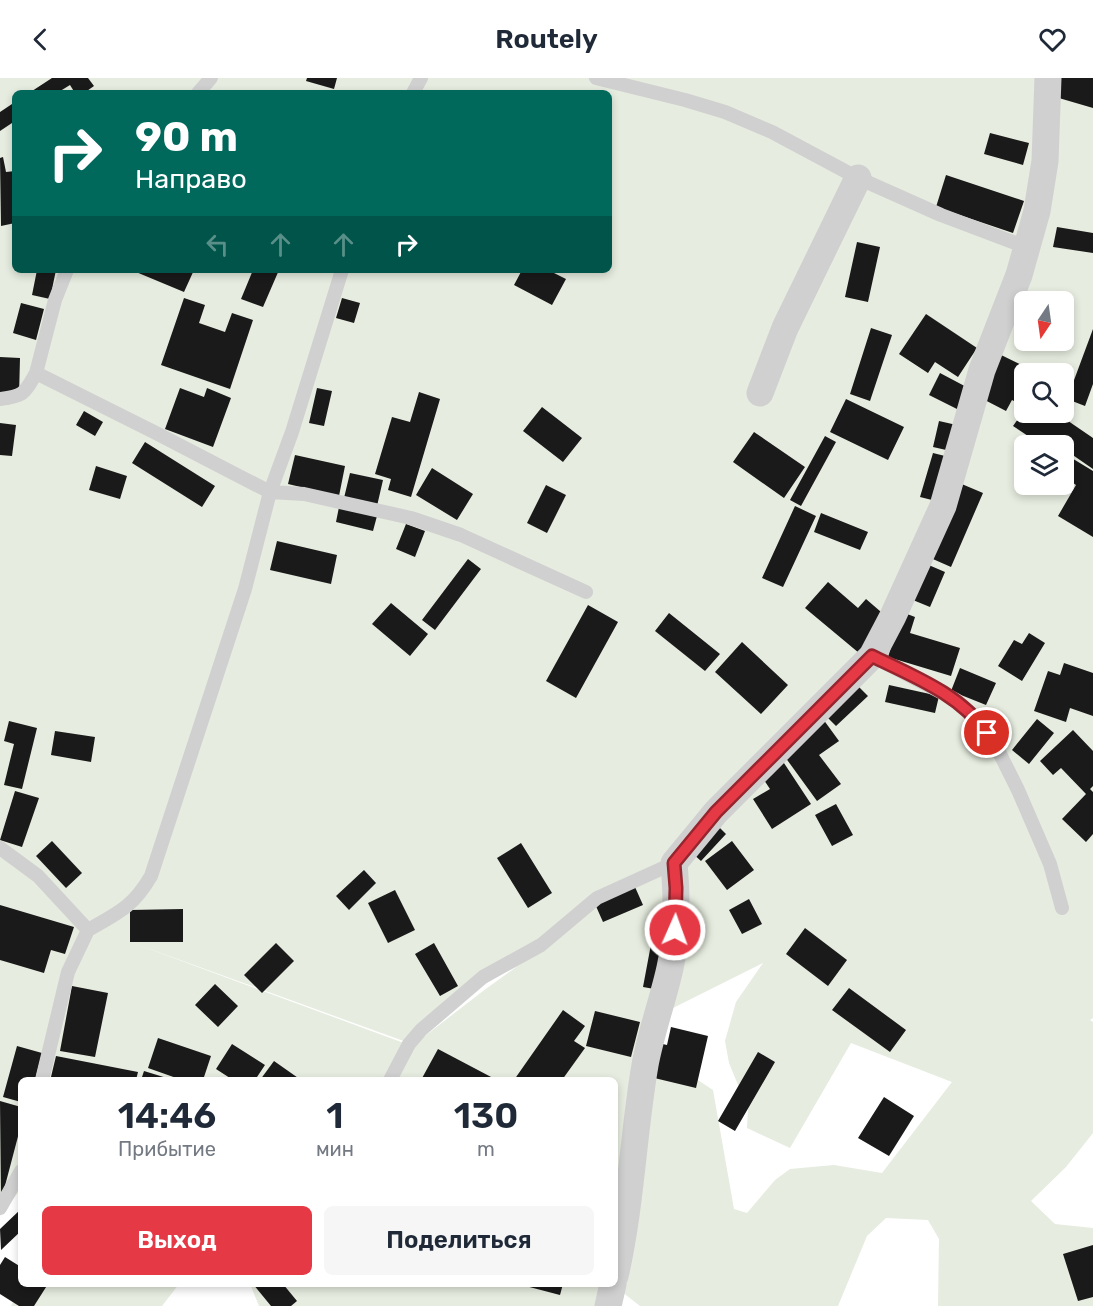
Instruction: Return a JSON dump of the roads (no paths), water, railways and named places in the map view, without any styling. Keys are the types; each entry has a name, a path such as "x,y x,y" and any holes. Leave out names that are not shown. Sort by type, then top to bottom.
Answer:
{"street":[{"path":"618,1259 646,1064 674,944 676,888 674,863 716,812 872,656 894,616 943,506 982,370 1019,275 1037,211 1045,161 1048,78"},
{"path":"760,393 785,328 858,178"},
{"path":"608,1306 612,1287"}],"lane":[{"path":"201,90 211,78"},
{"path":"596,78 725,112 772,132 858,178 941,215 1026,247"},
{"path":"0,399 20,396 36,373 55,300 66,273"},
{"path":"43,1077 68,972 88,930 125,910 140,895 151,876 245,589 270,492 292,432 341,273"},
{"path":"36,373 270,492 304,494 411,518 461,535 586,592"},
{"path":"872,656 956,700 978,720 996,746 1018,790 1050,864 1062,908"},
{"path":"0,848 38,876 88,930"},
{"path":"392,1077 409,1044 421,1030 483,977 541,945 597,898 674,863"},
{"path":"0,1208 18,1175"}]}
